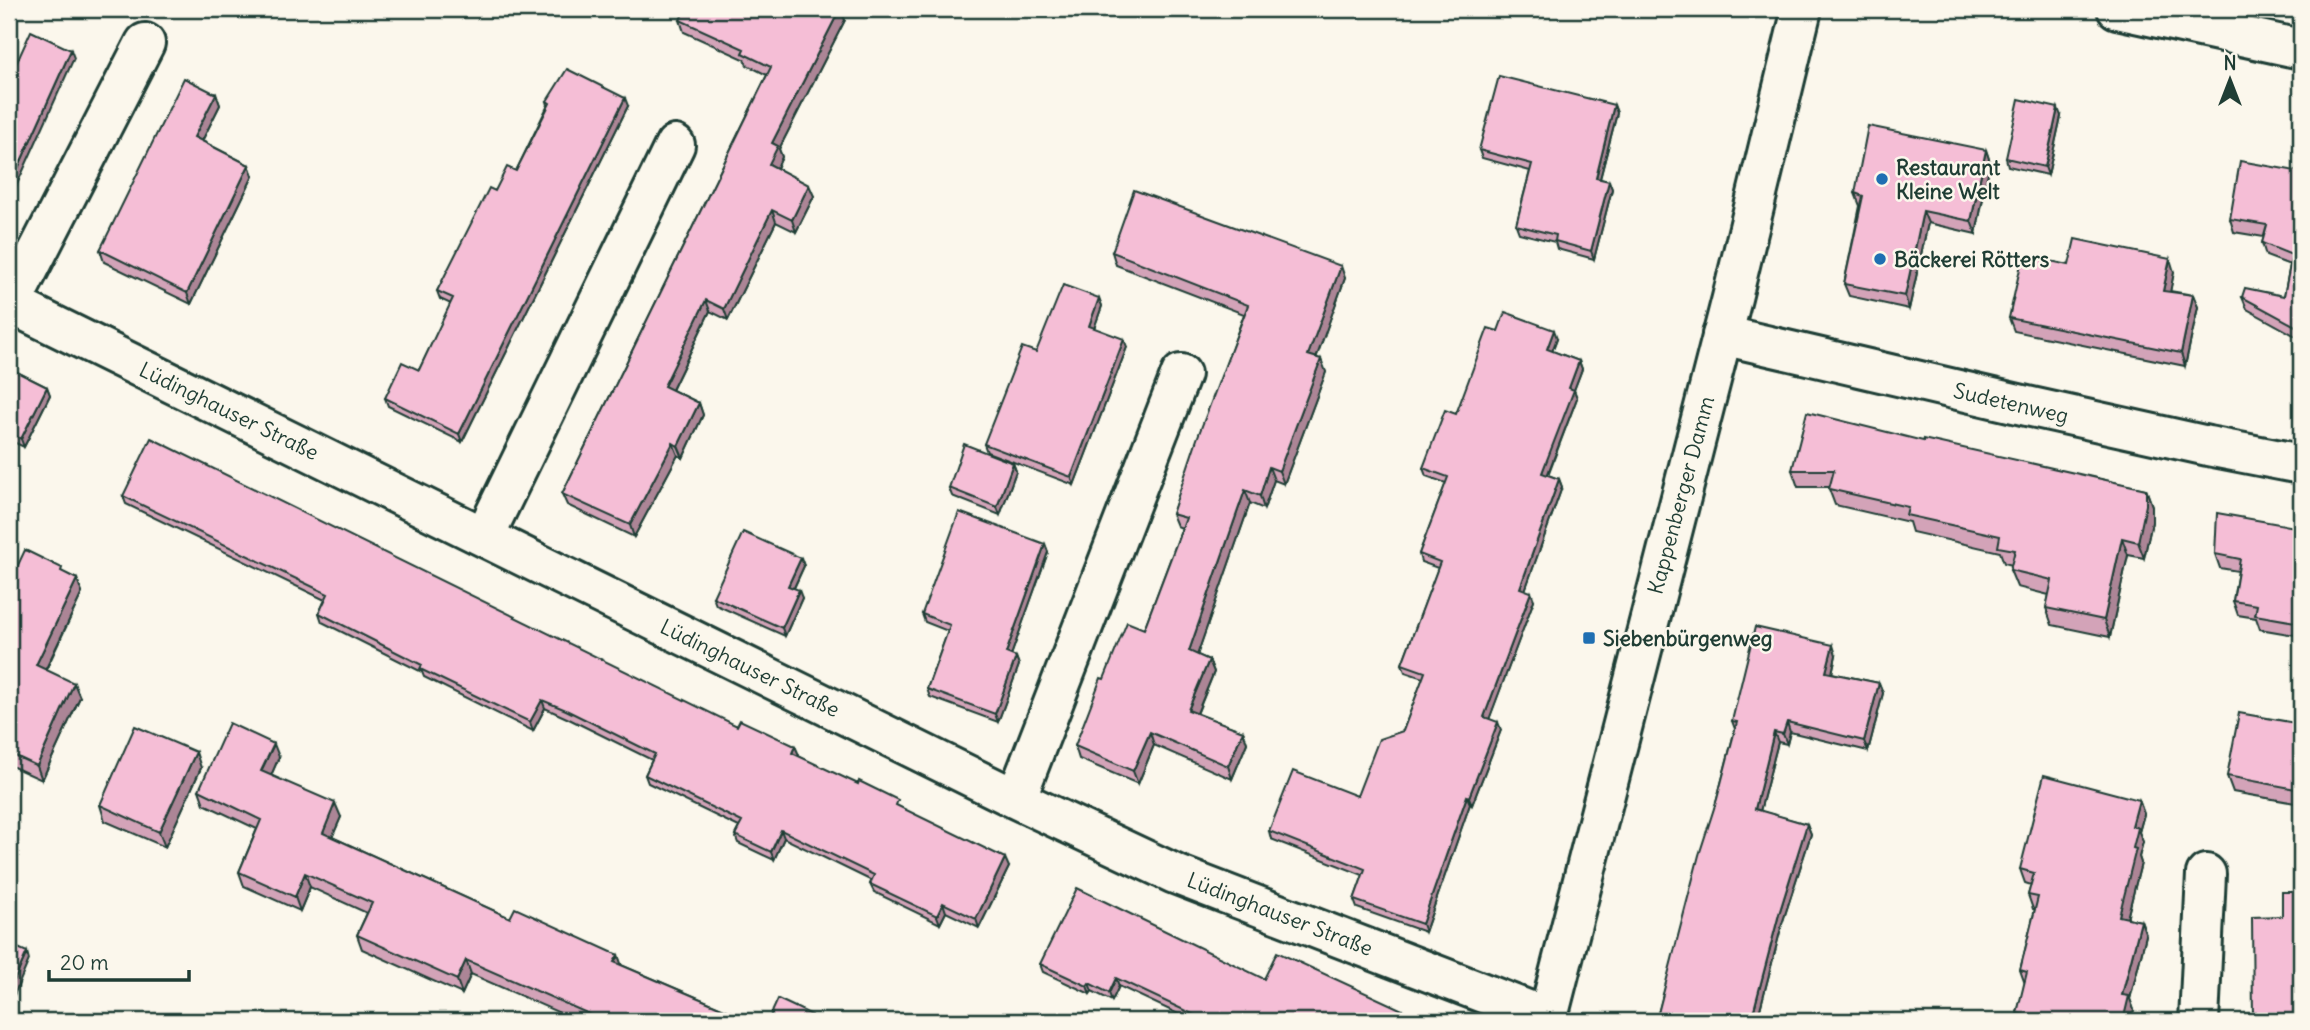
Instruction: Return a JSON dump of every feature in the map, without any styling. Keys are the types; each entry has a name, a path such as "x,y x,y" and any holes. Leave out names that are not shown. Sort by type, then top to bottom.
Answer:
{"main road":[{"name":"Kappenberger Damm","path":"1547,1020 1722,335 1802,9"},
{"path":"2117,9 2301,50"},
{"name":"Lüdinghauser Straße","path":"145,43 10,304 1016,799 1175,874 1547,1020"},
{"path":"484,537 675,145"},
{"name":"Sudetenweg","path":"1722,335 2027,406 2301,464"},
{"path":"1016,799 1181,374"},
{"path":"2199,1021 2206,874"}],"building":[{"path":"685,9 755,9 763,12 765,9 840,9 772,143 778,146 769,164 809,185 792,220 772,210 724,309 706,300 664,386 699,403 678,446 673,443 630,525 562,494 771,67 742,53 744,49 680,20"},
{"path":"31,31 71,50 9,188 9,71 12,73"},
{"path":"567,69 625,98 459,434 385,398 402,362 419,370 453,298 437,291 489,188 495,191 507,167 516,171 550,103 547,101"},
{"path":"1499,76 1614,105 1596,178 1609,181 1591,251 1555,241 1556,235 1516,225 1532,164 1479,150"},
{"path":"184,78 216,94 194,137 249,165 187,293 100,250"},
{"path":"2019,99 2058,108 2045,167 2006,158"},
{"path":"1868,126 1986,150 1971,221 1923,211 1905,296 1844,284 1863,196 1855,193"},
{"path":"2240,161 2301,172 2301,329 2242,297 2245,288 2284,296 2292,255 2262,243 2267,225 2230,219"},
{"path":"1134,190 1341,266 1308,355 1321,359 1279,471 1269,467 1260,496 1245,490 1189,651 1209,660 1188,710 1243,731 1228,766 1150,732 1133,771 1075,746 1101,678 1104,679 1127,622 1144,629 1186,518 1172,514 1197,439 1248,305 1112,252"},
{"path":"2075,239 2170,259 2163,291 2193,295 2181,353 2009,318 2023,255 2069,265"},
{"path":"1063,285 1099,298 1089,326 1124,339 1071,477 984,444 1022,347 1036,352"},
{"path":"1505,312 1554,330 1547,349 1579,361 1569,388 1574,390 1542,473 1559,479 1520,588 1531,592 1484,717 1498,722 1469,797 1467,796 1422,924 1354,900 1365,869 1269,831 1293,771 1357,796 1379,739 1403,731 1425,672 1402,664 1440,562 1419,554 1448,477 1423,468 1445,410 1456,414 1488,328 1498,331"},
{"path":"9,368 47,387 21,439 9,433"},
{"path":"1807,412 1923,441 2146,489 2146,505 2138,542 2122,538 2104,620 2046,608 2052,580 2010,570 2015,550 1998,547 2000,536 1906,515 1908,507 1829,489 1834,470 1792,470"},
{"path":"151,438 737,726 740,720 795,746 792,753 898,800 896,805 1005,858 976,919 943,903 937,916 870,884 874,875 781,830 771,852 735,835 742,822 645,775 655,754 542,700 530,722 420,669 422,665 319,613 328,594 123,496"},
{"path":"964,444 1013,463 997,507 949,488"},
{"path":"959,512 1045,544 1006,653 1016,657 995,714 927,689 950,625 922,614"},
{"path":"2217,513 2301,528 2301,623 2255,615 2257,605 2233,601 2240,559 2215,554"},
{"path":"743,532 801,558 788,586 799,590 782,628 713,597"},
{"path":"25,550 62,568 61,571 77,579 36,665 74,683 37,766 9,753 9,584"},
{"path":"1755,627 1833,645 1826,672 1879,683 1864,741 1787,722 1783,734 1774,732 1755,809 1807,824 1779,914 1751,1021 1656,1021 1737,722 1732,721"},
{"path":"2239,713 2301,724 2301,790 2227,776"},
{"path":"229,723 274,744 261,771 335,803 323,833 510,918 515,908 618,955 614,962 752,1021 605,1021 466,960 457,980 357,935 372,903 305,873 295,897 239,872 261,820 199,790"},
{"path":"135,726 196,752 159,832 100,805"},
{"path":"2044,775 2139,800 2132,826 2138,828 2133,848 2136,849 2119,916 2141,921 2122,995 2129,996 2123,1021 2049,1021 2017,1013 2027,972 2020,970 2038,897 2028,895 2034,873 2020,869"},
{"path":"1077,888 1264,979 1277,952 1422,1019 1207,1021 1116,978 1109,993 1089,983 1087,986 1040,964"},
{"path":"2282,892 2301,892 2301,1021 2253,1021 2252,917 2282,916"},
{"path":"9,944 27,952 9,992"},
{"path":"778,999 812,1015 810,1021 768,1021"}],"place":[{"name":"Restaurant Kleine Welt","path":"1882,179"},
{"name":"Bäckerei Rötters","path":"1880,259"},
{"name":"Siebenbürgenweg","path":"1589,638"}]}
